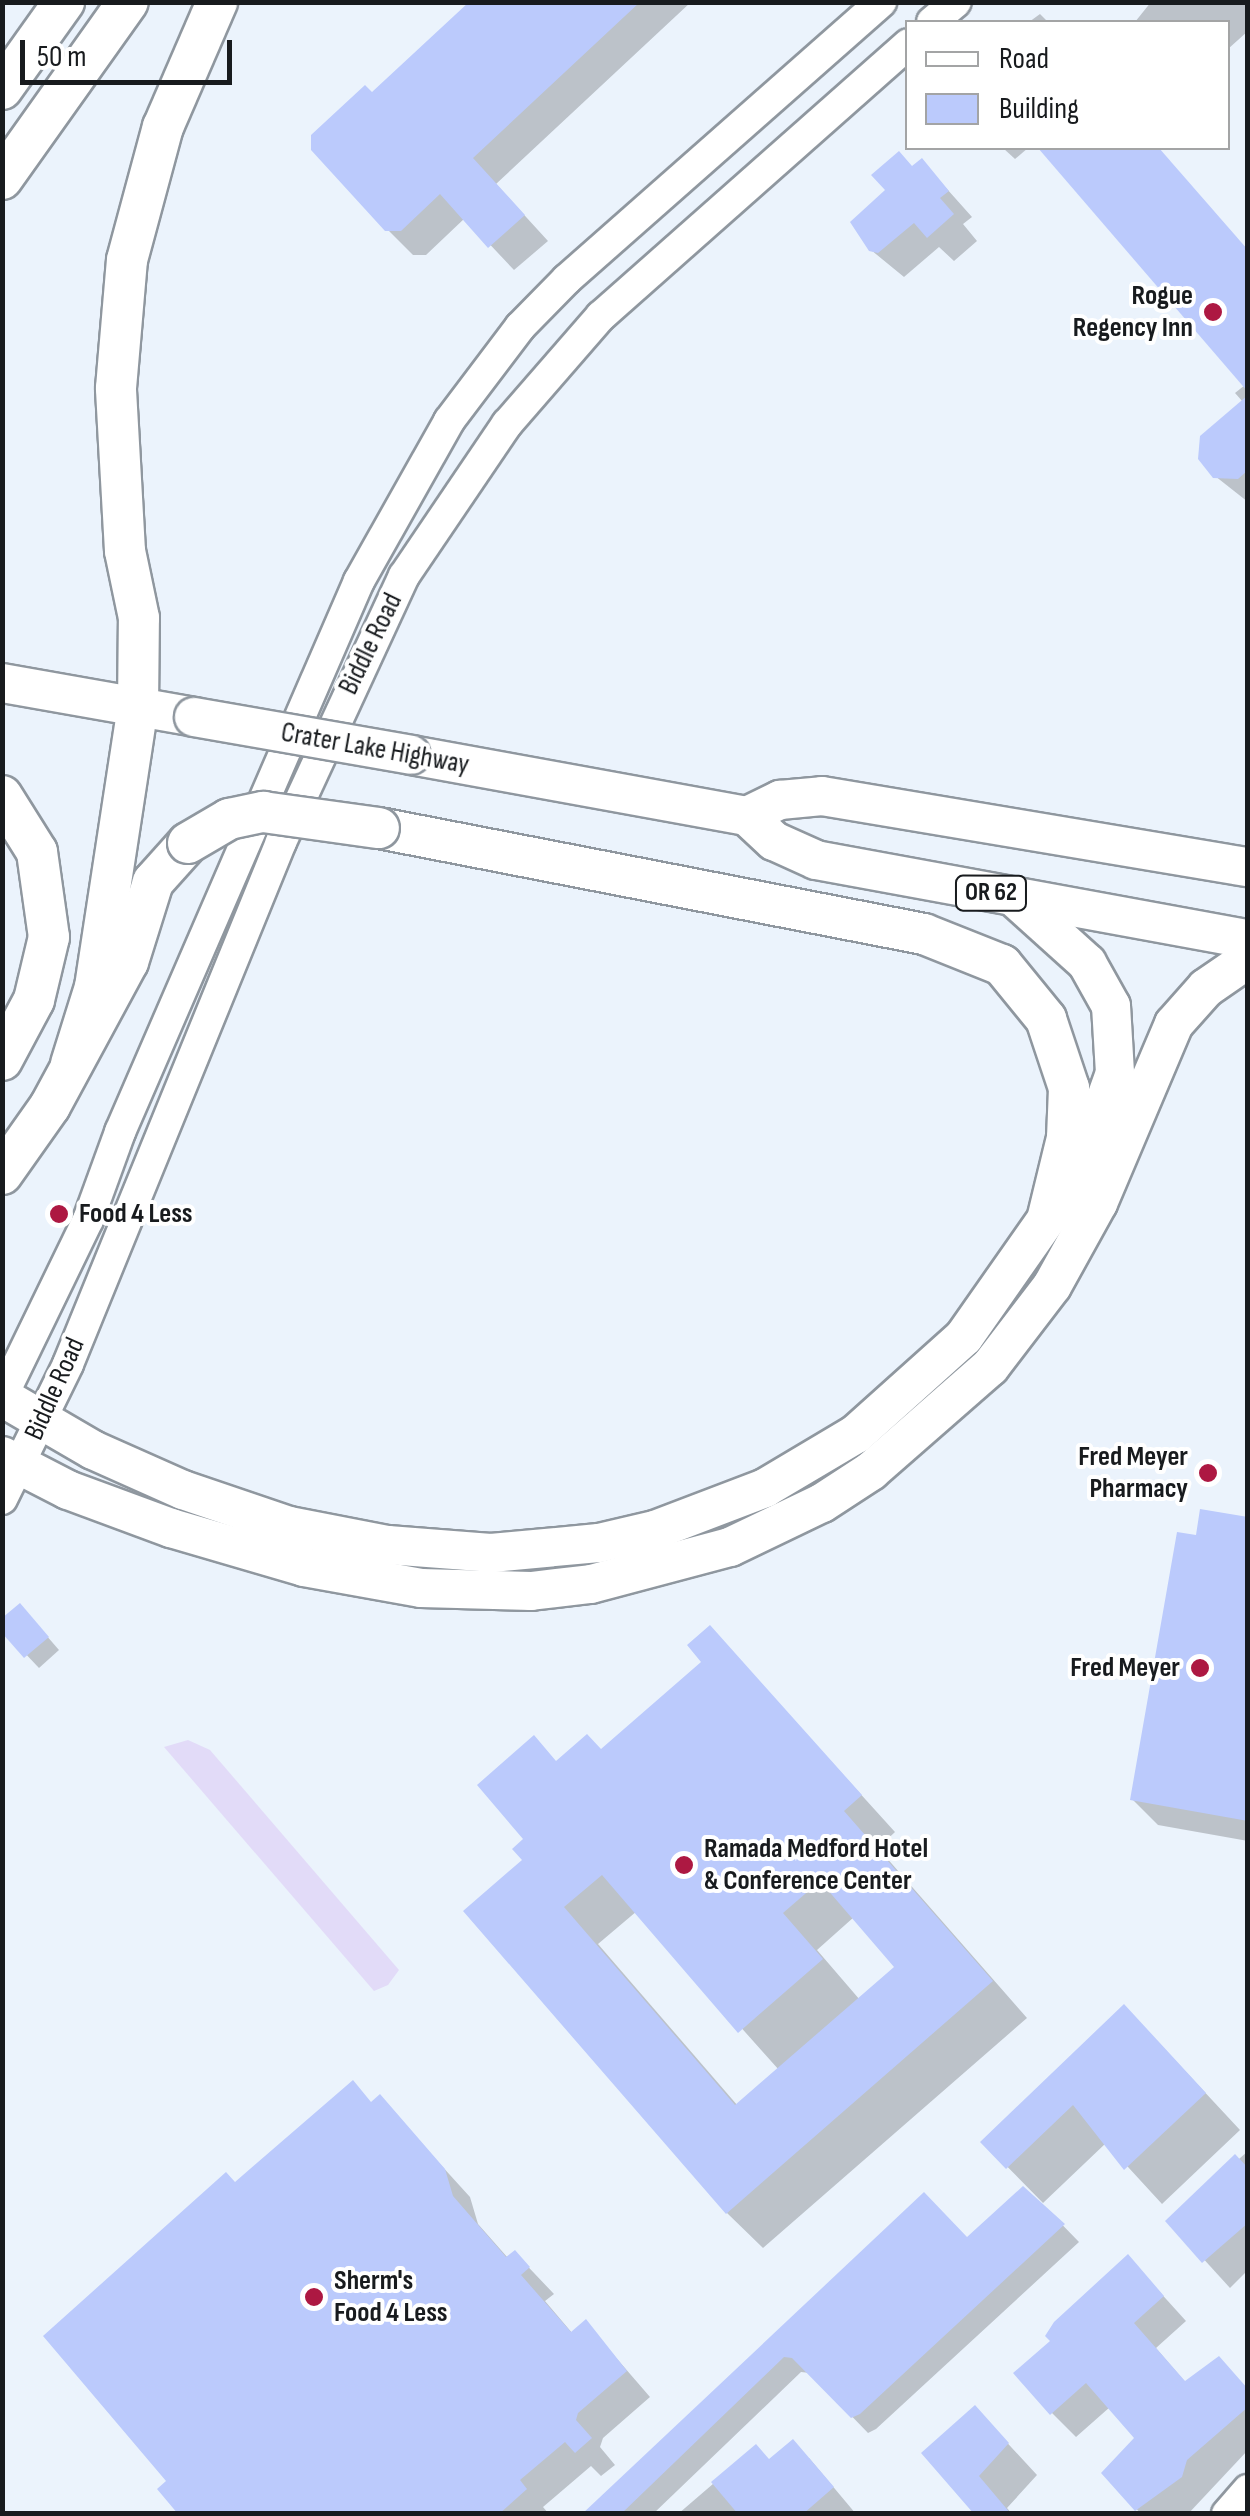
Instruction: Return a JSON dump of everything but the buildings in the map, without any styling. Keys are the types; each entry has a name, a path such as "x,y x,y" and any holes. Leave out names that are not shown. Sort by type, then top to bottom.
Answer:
{"highway":[{"path":"2,90 64,2"},
{"path":"2,178 128,2"},
{"path":"72,1064 95,987 138,707 139,618 126,552 116,388 127,260 162,127 217,2"},
{"name":"Crater Lake Highway","path":"2,683 747,816 774,841 816,860 1248,938"},
{"path":"2,796 37,852 49,937 34,1000 2,1060"},
{"path":"747,816 780,800 822,796 1248,868"},
{"path":"2,1174 72,1064 128,962 154,882 188,843 229,820 263,812 378,828 924,934 1002,965 1046,1019 1069,1088 1067,1138 1048,1216"},
{"path":"2,1397 136,1472 329,1535 491,1552 599,1543 712,1511 808,1466 856,1434 964,1337 1071,1184 1101,1116 1118,1037 1098,976 1014,897"},
{"path":"11,1461 68,1490 228,1546 421,1588 532,1591 590,1584 730,1547 871,1472 990,1367 1072,1252 1174,1024 1206,988 1248,959"}],"main road":[{"name":"Biddle Road","path":"2,1397 88,1220 120,1132 359,582 449,422 520,327 567,280 881,2"},
{"path":"934,20 956,2"},
{"name":"Biddle Road","path":"2,1499 11,1461 43,1421 281,842 404,576 507,424 601,316 905,47"},
{"path":"1227,2514 1248,2490"}],"shaded area":[{"path":"188,1740 210,1750 399,1970 388,1985 374,1991 164,1747"}],"place":[{"name":"Rogue Regency Inn","path":"1213,312"},
{"name":"Food 4 Less","path":"59,1214"},
{"name":"Fred Meyer Pharmacy","path":"1208,1473"},
{"name":"Fred Meyer","path":"1200,1668"},
{"name":"Ramada Medford Hotel & Conference Center","path":"684,1865"},
{"name":"Sherm's Food 4 Less","path":"314,2297"}]}
